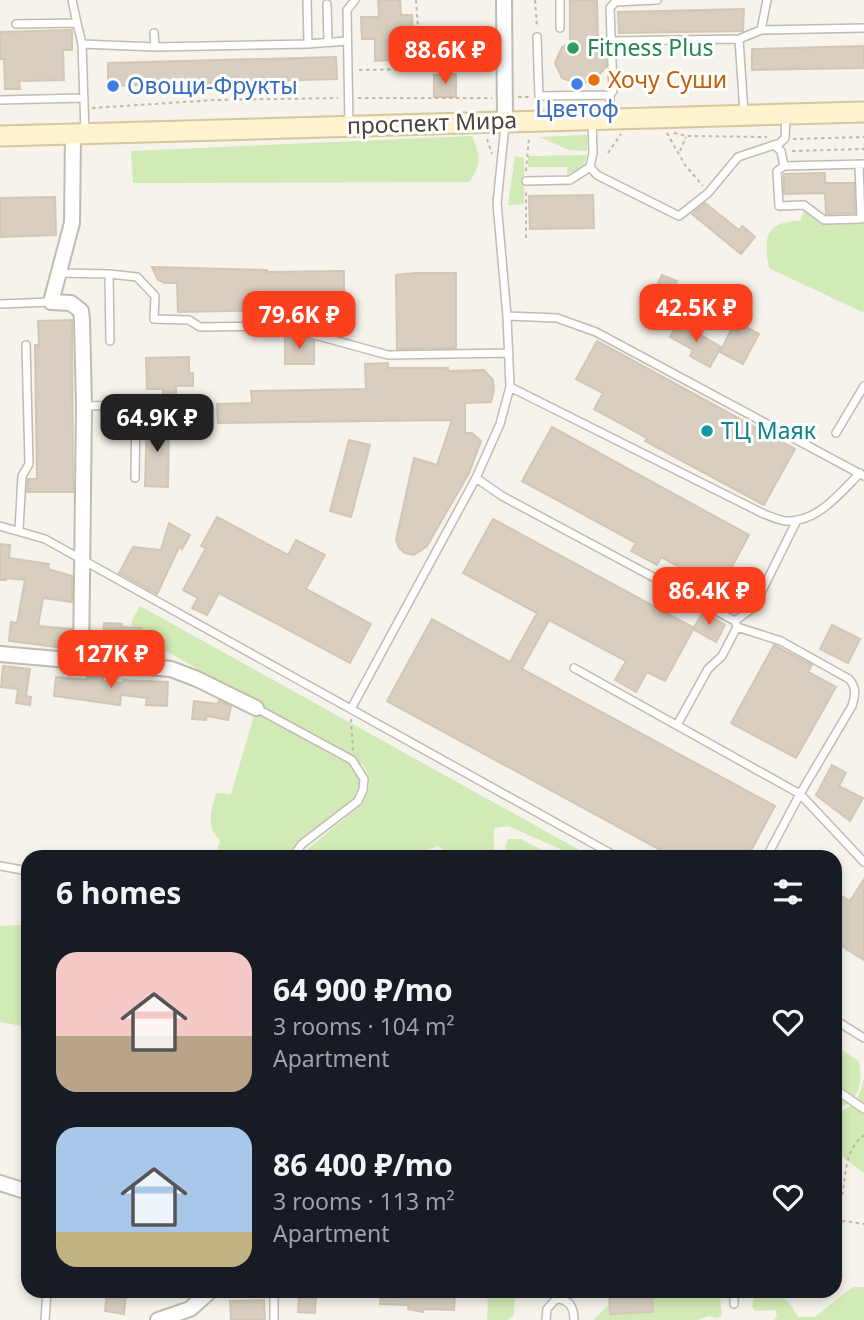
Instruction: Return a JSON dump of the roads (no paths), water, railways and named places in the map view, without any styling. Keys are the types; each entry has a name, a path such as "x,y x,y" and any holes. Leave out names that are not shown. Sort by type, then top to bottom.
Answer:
{"main road":[{"name":"проспект Мира","path":"0,136 505,121 608,123 744,114 864,112"}],"street":[{"path":"504,0 501,47 505,121"},
{"path":"79,132 72,223 51,302 71,303 81,311 84,406 81,662"},
{"path":"0,654 170,669 256,708"},
{"path":"0,1183 21,1190"},
{"path":"158,1320 190,1309 202,1298"}],"lane":[{"path":"72,0 82,44 84,108 79,132"},
{"path":"307,0 308,44"},
{"path":"349,125 347,9 355,0"},
{"path":"559,0 560,28"},
{"path":"526,181 570,180 590,167 593,153 608,123 610,95 613,92 610,8 615,2 657,0"},
{"path":"761,30 768,0"},
{"path":"327,4 328,41"},
{"path":"16,24 77,23"},
{"path":"611,41 739,39 761,30 864,28"},
{"path":"154,33 155,47"},
{"path":"537,37 539,96 610,95"},
{"path":"739,39 744,114"},
{"path":"82,44 155,47 347,41"},
{"path":"0,100 84,98"},
{"path":"590,167 597,175 679,216 708,193 738,157 774,145 785,138 786,113"},
{"path":"352,707 476,478 500,424 510,387 507,316 496,203 505,121"},
{"path":"774,145 781,151 785,166"},
{"path":"862,165 861,219 824,220 804,205 779,206 777,171 785,166 862,165"},
{"path":"60,273 137,277 155,296 155,319 189,320 200,327 282,326 388,355 509,353"},
{"path":"109,274 110,341"},
{"path":"0,304 51,302"},
{"path":"507,316 557,318 596,332 862,475 825,508 797,520 783,521 510,387"},
{"path":"19,530 22,476 29,464 26,345"},
{"path":"836,433 864,386"},
{"path":"84,406 136,405 135,478"},
{"path":"476,478 502,496 736,624 781,641 854,685 852,706 800,793 770,850"},
{"path":"677,725 708,669 722,656 736,624 754,607 797,520"},
{"path":"0,526 46,539 606,850"},
{"path":"574,668 800,793 864,862"},
{"path":"256,708 352,760 364,779 358,802 298,850"},
{"path":"0,866 21,870"},
{"path":"842,1024 864,1038"},
{"path":"842,1094 864,1109"},
{"path":"45,1320 47,1298"},
{"path":"274,1298 274,1320"},
{"path":"546,1320 547,1309 554,1298"},
{"path":"562,1298 573,1309 574,1320"},
{"path":"734,1298 734,1304"}],"place":[{"name":"Fitness Plus","path":"573,48"},
{"name":"Хочу Суши","path":"594,80"},
{"name":"Цветоф","path":"577,84"},
{"name":"Овощи-Фрукты","path":"113,86"},
{"name":"ТЦ Маяк","path":"707,431"}]}
